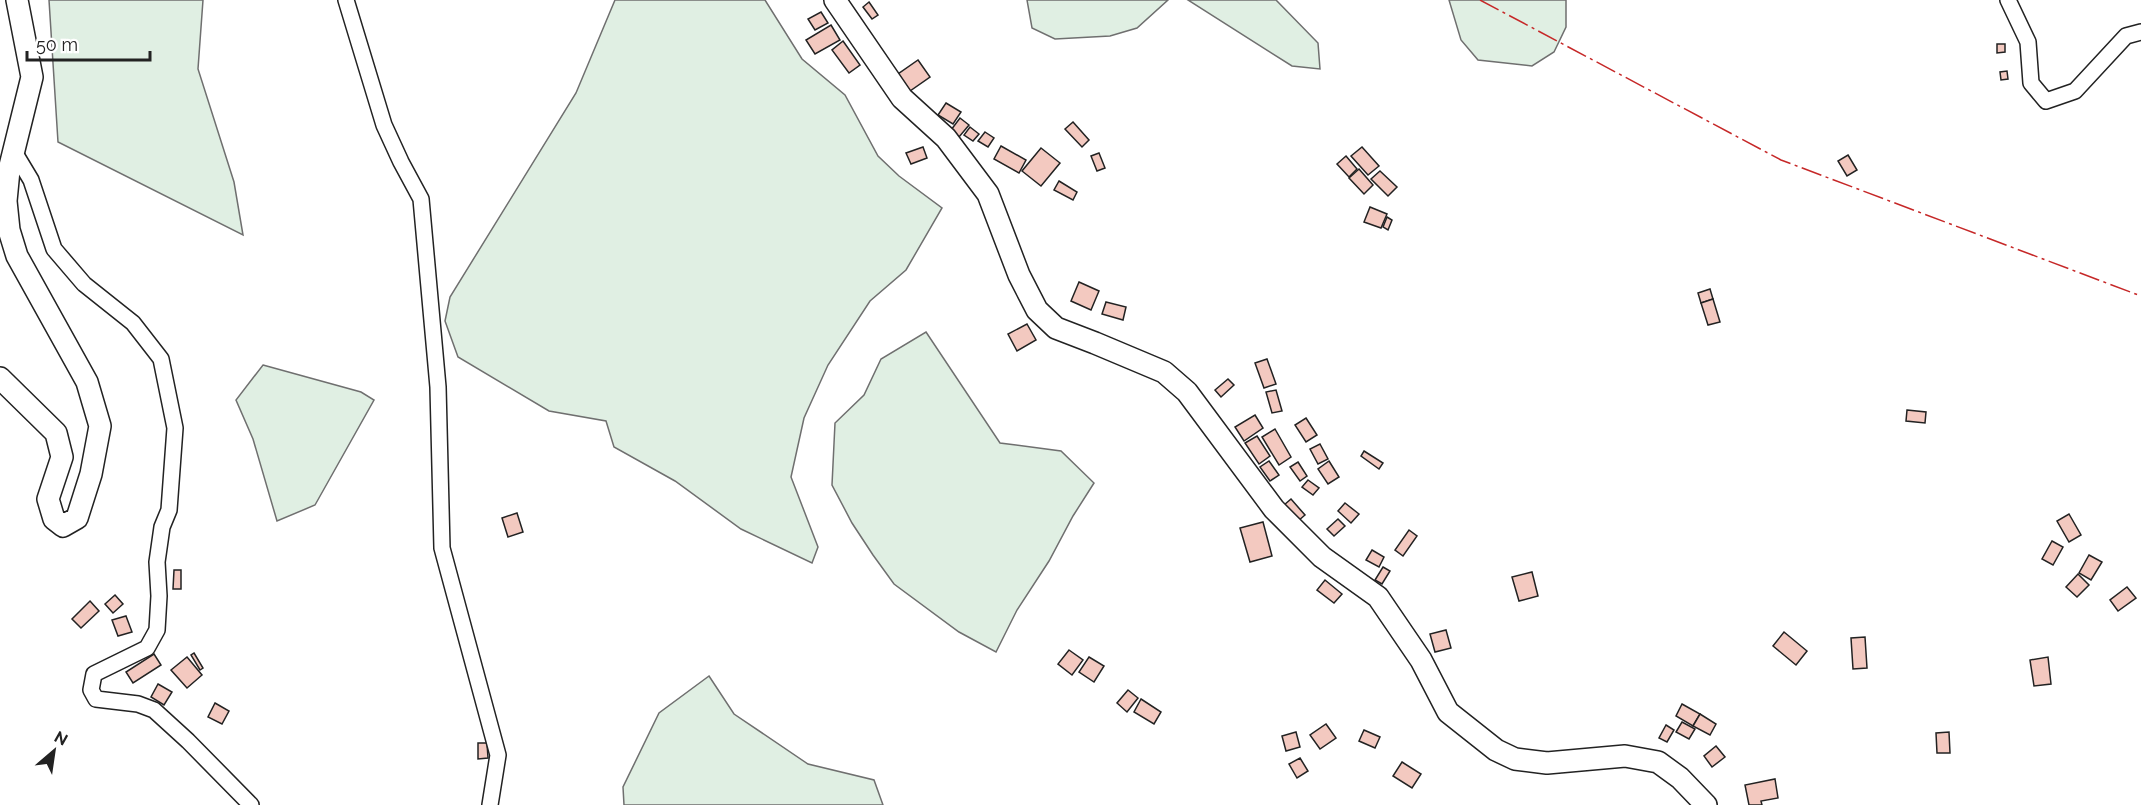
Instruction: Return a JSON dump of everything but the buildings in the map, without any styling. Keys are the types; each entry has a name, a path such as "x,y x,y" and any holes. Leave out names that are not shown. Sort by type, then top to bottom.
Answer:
{"main road":[{"path":"0,378 56,433 62,457 48,499 54,519 63,526 77,518 91,474 100,426 87,382 17,256 9,230 6,201 13,150 32,77 17,0"},
{"path":"835,0 902,98 946,138 988,194 1019,274 1037,310 1056,328 1164,372 1187,392 1274,509 1322,557 1378,597 1421,660 1448,712 1496,750 1515,759 1547,763 1625,756 1658,762 1680,778 1706,805"}],"street":[{"path":"346,0 384,125 422,200 438,387 442,548 498,755 490,805"},
{"path":"2008,0 2028,42 2031,83 2046,100 2075,91 2126,36 2141,32"},
{"path":"13,150 31,180 54,249 84,284 132,323 160,359 175,428 169,510 162,527 157,562 159,596 157,630 147,648 94,674 91,690 96,699 138,704 154,710 251,805"}],"green space":[{"path":"49,0 203,0 198,69 234,182 243,235 58,142"},
{"path":"615,0 765,0 802,59 845,95 878,156 899,176 942,208 906,270 870,301 828,365 804,418 791,477 818,547 812,563 741,529 675,481 614,447 606,421 549,411 458,357 445,321 450,297 576,93"},
{"path":"1027,0 1168,0 1137,28 1110,36 1055,39 1032,28"},
{"path":"1188,0 1276,0 1318,43 1320,69 1292,66"},
{"path":"1449,0 1566,0 1566,27 1554,52 1532,66 1478,60 1461,40"},
{"path":"926,332 1000,443 1061,451 1094,483 1049,561 1017,610 996,652 959,632 894,584 852,523 832,485 835,423 864,395 881,359"},
{"path":"263,365 361,392 374,400 315,505 277,521 253,439 236,400"},
{"path":"709,676 734,714 808,764 874,780 883,805 624,805 623,787 659,713"}],"power":[{"path":"1480,0 1781,160 2141,296"}]}
